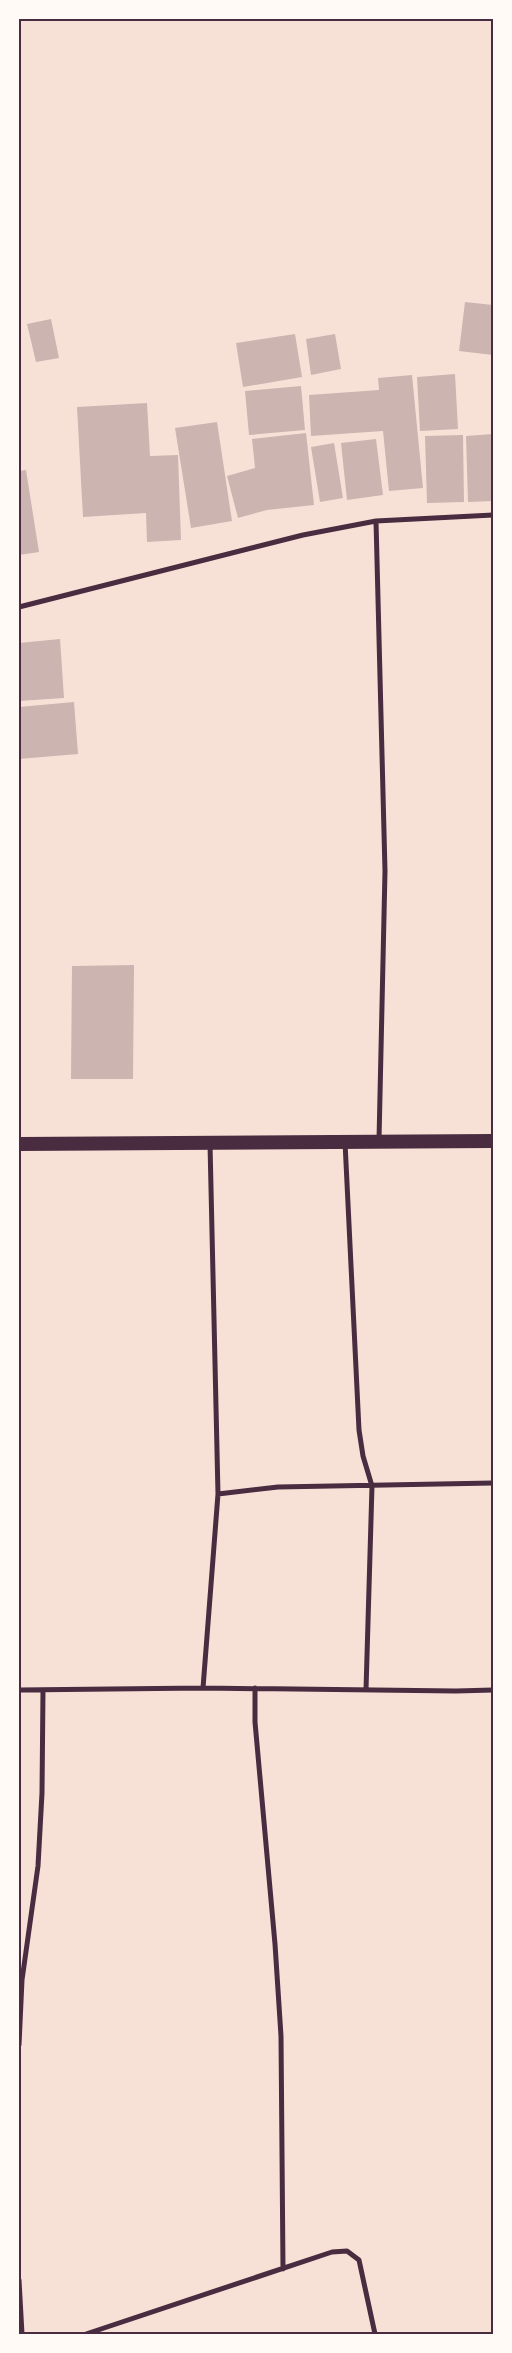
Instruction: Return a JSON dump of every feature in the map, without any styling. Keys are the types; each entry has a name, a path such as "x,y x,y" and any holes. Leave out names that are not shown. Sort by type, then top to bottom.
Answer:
{"highway":[{"path":"19,1144 493,1141"}],"street":[{"path":"19,608 303,535 376,521 493,515"},
{"path":"376,521 385,872 379,1141"},
{"path":"345,1141 359,1430 362,1456 372,1486 366,1690"},
{"path":"203,1688 218,1494 210,1142"},
{"path":"218,1494 278,1487 493,1482"},
{"path":"255,1688 256,1740 275,1944 281,2036 283,2269"},
{"path":"19,1690 255,1688 493,1690"},
{"path":"19,2045 22,1980 38,1866 42,1793 43,1690"},
{"path":"86,2334 332,2252 347,2251 359,2260 375,2334"},
{"path":"19,2280 22,2334"}],"building":[{"path":"465,302 493,305 493,355 459,351"},
{"path":"51,319 59,358 36,362 27,324"},
{"path":"295,334 302,377 243,387 236,343"},
{"path":"335,334 341,369 311,375 306,339"},
{"path":"455,374 458,429 420,431 417,377"},
{"path":"412,375 423,488 389,491 383,431 311,436 309,395 379,390 378,378"},
{"path":"301,386 305,430 249,435 245,391"},
{"path":"147,403 150,456 178,455 181,540 147,542 146,513 83,517 77,407"},
{"path":"217,422 232,521 191,528 175,428"},
{"path":"306,433 314,505 267,510 238,518 227,476 255,468 252,439"},
{"path":"493,434 493,501 468,502 466,436"},
{"path":"463,435 464,502 427,503 425,436"},
{"path":"376,439 383,495 347,500 341,443"},
{"path":"334,443 343,498 320,502 311,447"},
{"path":"26,470 39,552 19,555 19,471"},
{"path":"60,639 64,698 19,701 19,643"},
{"path":"74,702 78,754 19,759 19,707"},
{"path":"134,965 133,1079 71,1079 72,966"}]}
